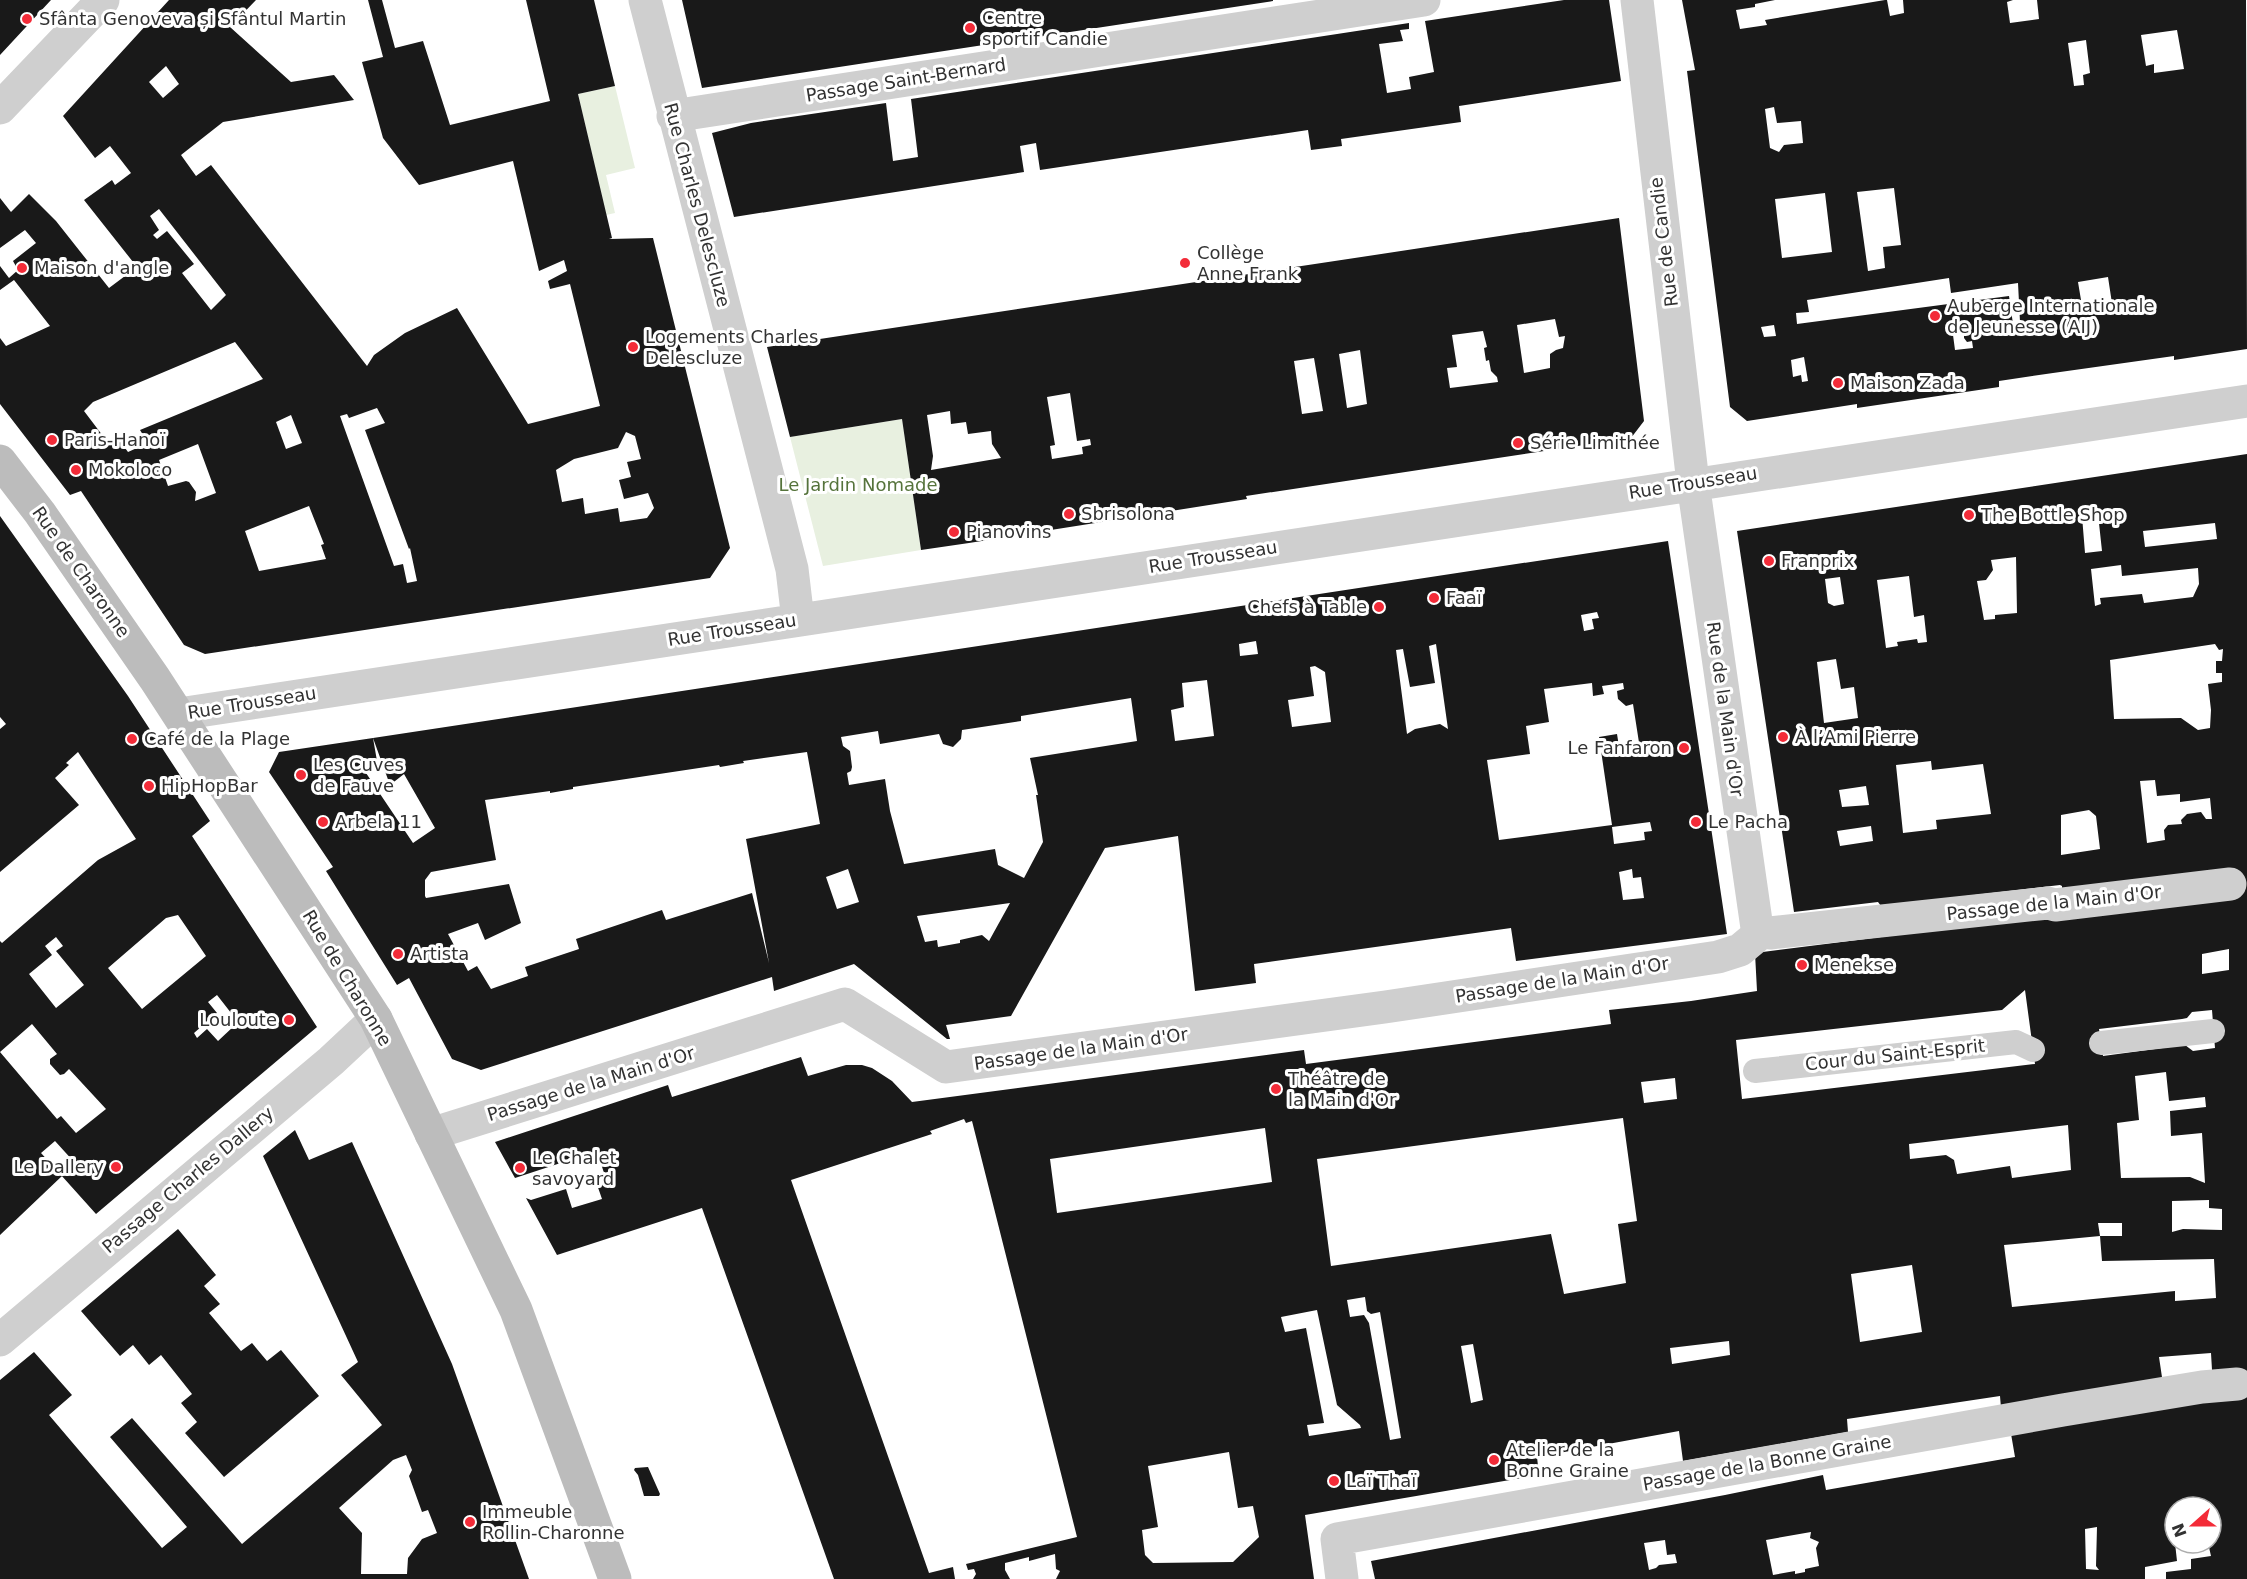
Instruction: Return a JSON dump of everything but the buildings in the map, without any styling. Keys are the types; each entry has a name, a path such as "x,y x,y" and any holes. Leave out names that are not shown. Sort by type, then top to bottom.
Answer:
{"street":[{"path":"0,108 103,0"},
{"name":"Rue Charles Delescluze","path":"645,0 792,569 798,620"},
{"name":"Passage Saint-Bernard","path":"674,116 1424,0"},
{"name":"Rue de Candie","path":"1637,0 1693,483"},
{"name":"Rue Trousseau","path":"179,714 1693,483 2247,401"},
{"name":"Rue de Charonne","path":"0,460 40,513 179,714 376,1019 516,1310 615,1579"},
{"name":"Rue de la Main d'Or","path":"1693,483 1764,934"},
{"name":"Passage de la Main d'Or","path":"431,1134 845,1004 946,1067 1384,1007 1718,957 1740,950 1764,934 2048,903 2055,905 2230,884"},
{"name":"Passage Charles Dallery","path":"5,1326 331,1061 376,1019"},
{"name":"Passage de la Bonne Graine","path":"1342,1579 1337,1539 2063,1410 2202,1387 2237,1384"}],"lane":[{"path":"2101,1043 2213,1031"},
{"name":"Cour du Saint-Esprit","path":"1755,1071 2016,1042 2033,1050"}],"green space":[{"path":"615,86 635,168 606,175 615,213 606,215 578,94"},
{"name":"Le Jardin Nomade","path":"902,419 921,550 823,566 790,437"}],"place":[{"name":"Sfânta Genoveva și Sfântul Martin","path":"27,19"},
{"name":"Centre sportif Candie","path":"970,28"},
{"name":"Collège Anne Frank","path":"1185,263"},
{"name":"Maison d'angle","path":"22,268"},
{"name":"Auberge Internationale de Jeunesse (AIJ)","path":"1935,316"},
{"name":"Logements Charles Delescluze","path":"633,347"},
{"name":"Maison Zada","path":"1838,383"},
{"name":"Paris-Hanoï","path":"52,440"},
{"name":"Série Limithée","path":"1518,443"},
{"name":"Mokoloco","path":"76,470"},
{"name":"Sbrisolona","path":"1069,514"},
{"name":"The Bottle Shop","path":"1969,515"},
{"name":"Pianovins","path":"954,532"},
{"name":"Franprix","path":"1769,561"},
{"name":"Faaï","path":"1434,598"},
{"name":"Chefs à Table","path":"1379,607"},
{"name":"À l’Ami Pierre","path":"1783,737"},
{"name":"Café de la Plage","path":"132,739"},
{"name":"Le Fanfaron","path":"1684,748"},
{"name":"Les Cuves de Fauve","path":"301,775"},
{"name":"HipHopBar","path":"149,786"},
{"name":"Arbela 11","path":"323,822"},
{"name":"Le Pacha","path":"1696,822"},
{"name":"Artista","path":"398,954"},
{"name":"Menekse","path":"1802,965"},
{"name":"Louloute","path":"289,1020"},
{"name":"Théâtre de la Main d'Or","path":"1276,1089"},
{"name":"Le Dallery","path":"116,1167"},
{"name":"Le Chalet savoyard","path":"520,1168"},
{"name":"Atelier de la Bonne Graine","path":"1494,1460"},
{"name":"Laï Thaï","path":"1334,1481"},
{"name":"Immeuble Rollin-Charonne","path":"470,1522"}]}
